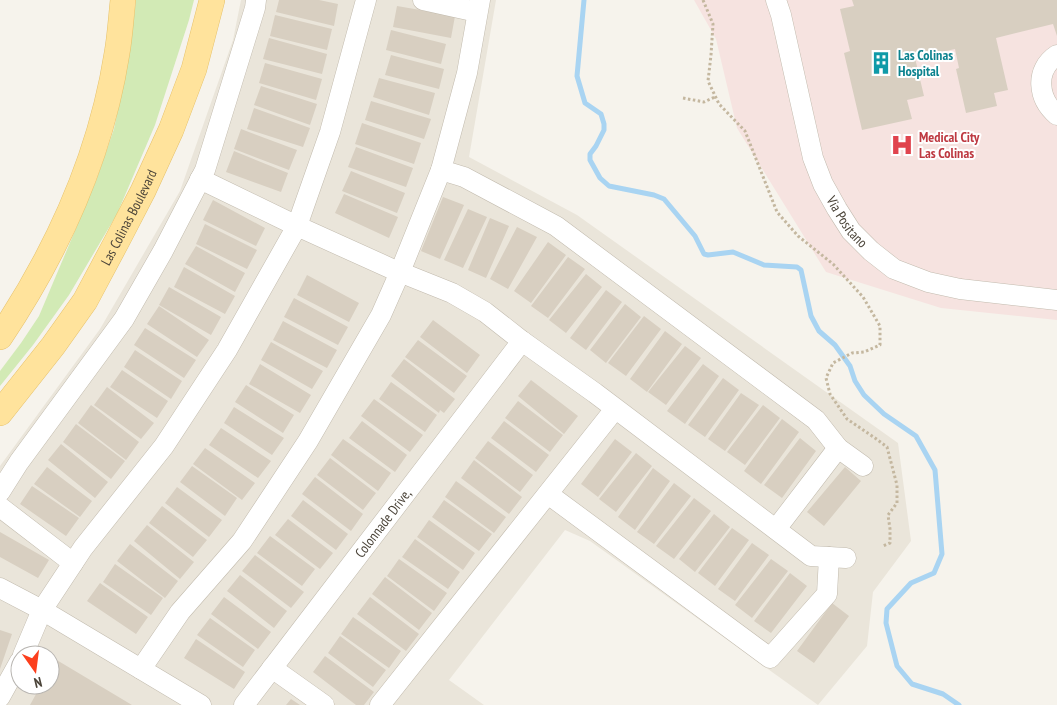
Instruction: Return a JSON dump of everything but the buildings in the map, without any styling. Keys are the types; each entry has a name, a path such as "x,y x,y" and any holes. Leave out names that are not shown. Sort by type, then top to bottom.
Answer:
{"main road":[{"path":"0,337 19,309 52,248 78,192 94,148 108,97 117,53 123,0"},
{"name":"Las Colinas Boulevard","path":"0,413 53,346 85,301 130,216 174,121 194,69 212,0"}],"street":[{"path":"0,492 19,462 124,319 163,251 205,170 256,0"},
{"path":"27,645 42,610 83,548 164,446 227,350 297,226 330,132 366,0"},
{"path":"141,670 180,612 242,540 308,441 381,315 400,272 442,170 467,73 478,6 423,0"},
{"name":"Via Positano","path":"776,0 814,158 823,184 836,209 851,231 871,251 894,269 928,282 960,289 1057,300"},
{"path":"1057,54 1045,69 1041,81 1042,94 1048,106 1057,116"},
{"path":"442,170 464,177 556,226 816,420 838,448 863,466"},
{"path":"200,179 297,226 400,272 452,292 485,312 811,556 837,558 828,594 770,658 548,494"},
{"name":"Colonnade Drive,","path":"244,705 522,341"},
{"path":"380,705 615,409"},
{"path":"776,529 838,448"},
{"path":"0,507 73,563"},
{"path":"0,588 42,610 201,705"},
{"path":"272,668 324,705"},
{"path":"0,697 10,679"}],"path":[{"path":"703,0 713,24 708,81 719,104 745,131 777,212 798,236 833,264 863,297 880,326 880,345 864,352 852,353 833,363"},
{"path":"683,98 704,102 715,97"}],"shaded area":[{"path":"241,0 496,0 469,157 577,215 898,443 911,541 873,592 867,646 818,705 590,541 565,530 449,680 484,705 0,705 0,466 100,329 180,191 233,40"},
{"name":"Medical City Las Colinas","path":"694,0 1057,0 1057,320 941,308 826,272 737,128 716,39"}],"green space":[{"path":"136,0 194,0 155,125 117,214 69,295 33,345 0,386 0,371 39,316 96,181 114,129 129,56"}],"waterway":[{"path":"584,0 577,76 585,103 601,114 604,124 604,130 590,154 590,160 600,178 609,186 654,195 664,199 695,236 704,254 733,252 764,265 797,267 801,270 811,316 819,331 835,345 850,366 855,381 864,395 884,414 916,436 935,470 942,554 934,573 911,583 887,609 886,623 897,666 912,684 943,694 959,705"}],"place":[{"name":"Las Colinas Hospital","path":"881,63"},
{"name":"Medical City Las Colinas","path":"902,145"}]}
